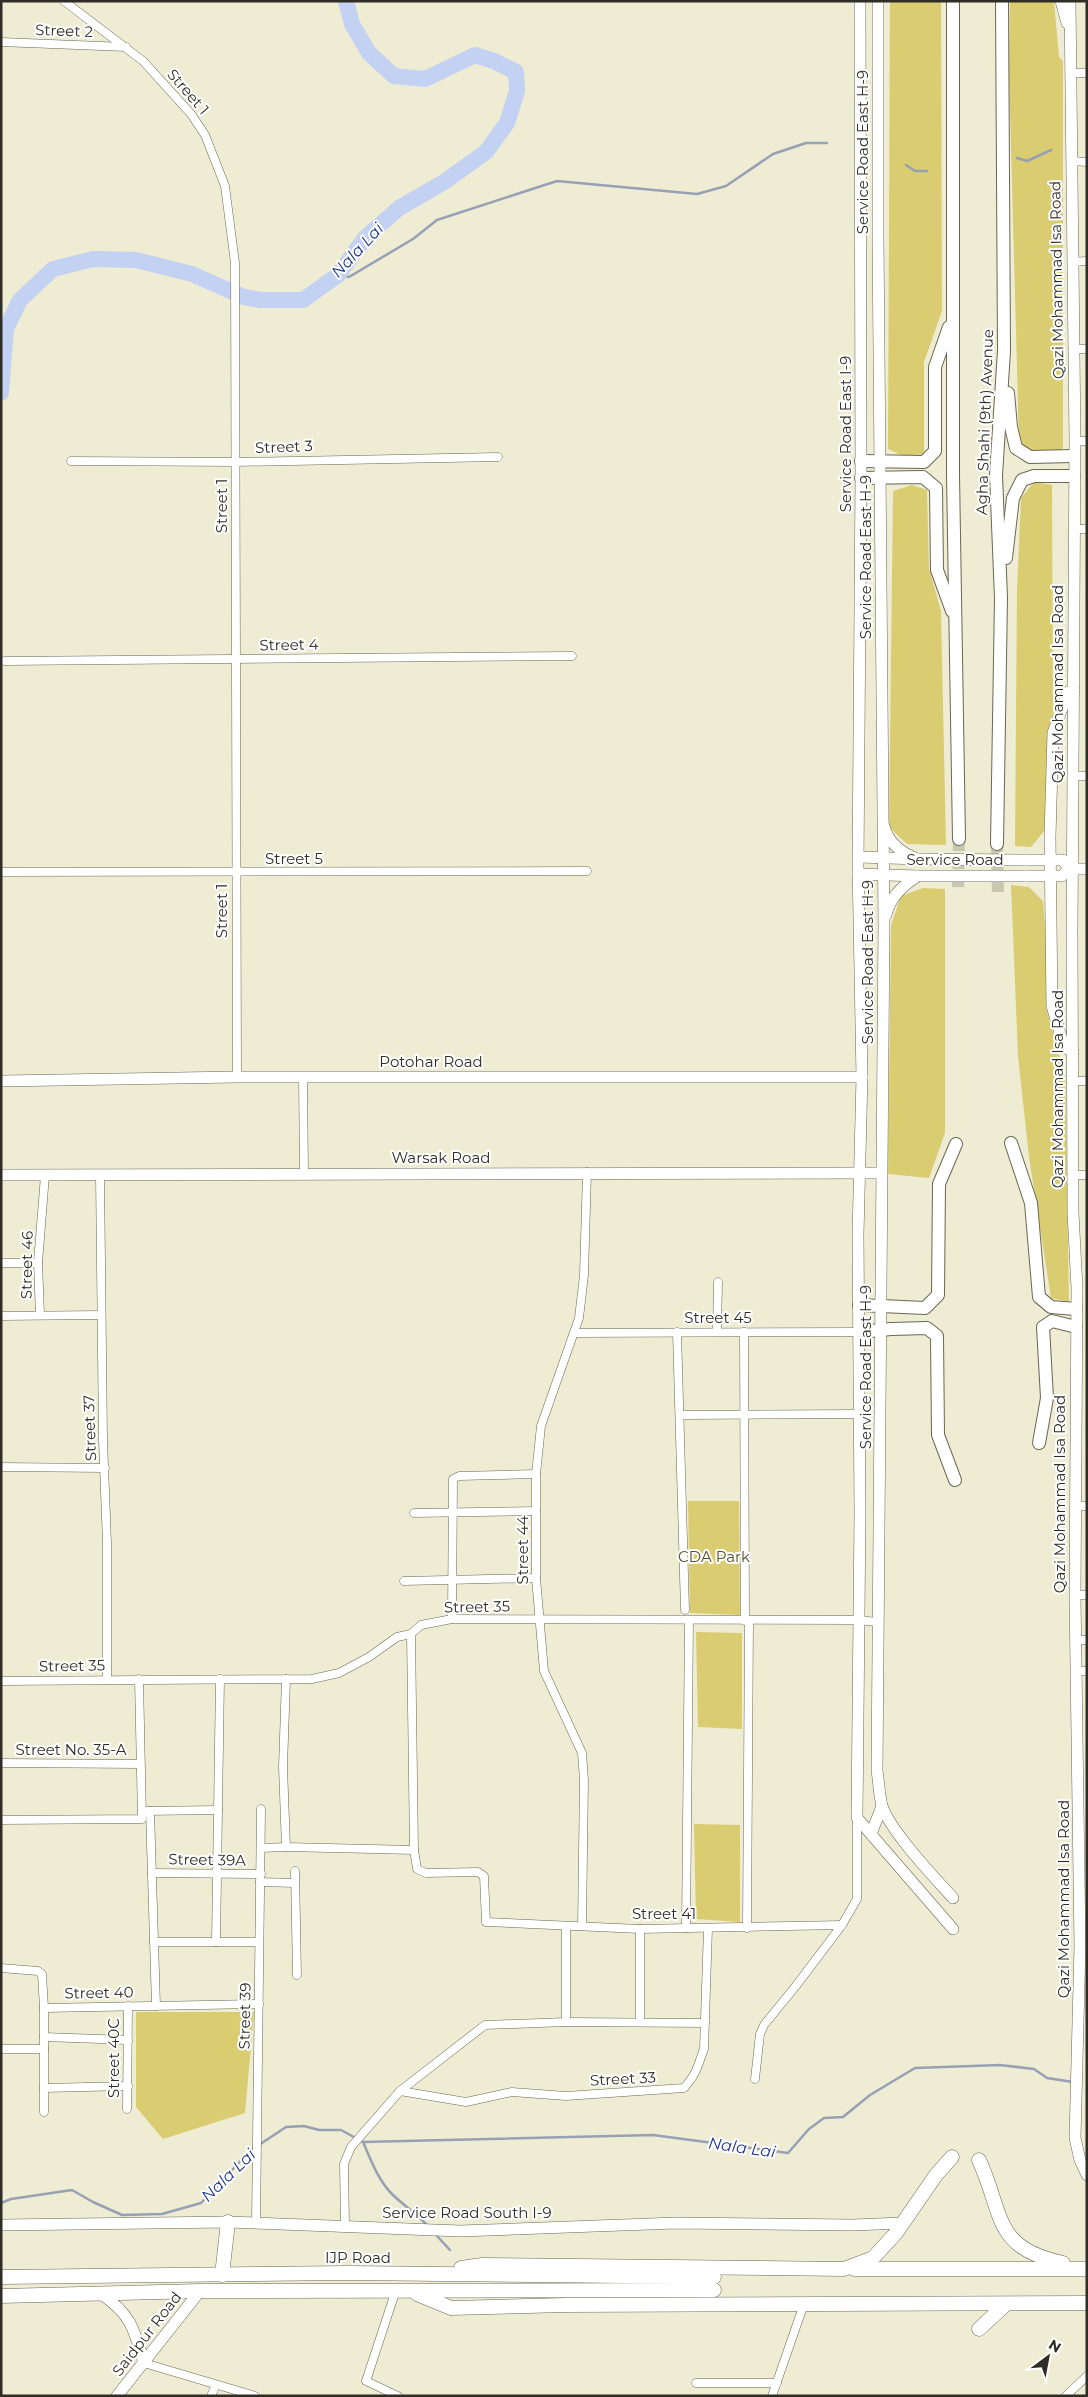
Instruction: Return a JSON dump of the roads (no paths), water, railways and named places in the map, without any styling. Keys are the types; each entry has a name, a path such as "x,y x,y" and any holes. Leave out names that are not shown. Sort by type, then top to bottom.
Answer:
{"highway":[{"path":"844,2269 873,2258 896,2233 936,2175 952,2157"},
{"path":"979,2160 990,2184 998,2215 1008,2235 1024,2251 1040,2259 1087,2269"},
{"path":"222,2275 228,2222"},
{"path":"426,2274 482,2264 844,2269 1087,2269"},
{"name":"IJP Road","path":"1,2277 426,2274 714,2284 403,2291 200,2291 1,2296"},
{"path":"403,2291 451,2308 1087,2303"},
{"path":"979,2329 1006,2304"}],"main road":[{"name":"Agha Shahi (9th) Avenue","path":"953,1 953,316 959,839"},
{"name":"Agha Shahi (9th) Avenue","path":"997,844 1001,598 996,475 1004,351 1002,1"},
{"path":"861,461 924,462 935,451 935,367 953,316"},
{"path":"1004,351 1011,427 1016,448 1030,457 1073,456"},
{"path":"1001,598 1013,498 1022,480 1034,476 1074,476"},
{"path":"861,478 923,477 936,488 938,570 956,623"},
{"path":"1011,1143 1031,1203 1039,1297 1051,1307 1079,1319"},
{"path":"859,1305 925,1308 938,1294 938,1184 956,1144"},
{"path":"1039,1443 1047,1398 1044,1327 1052,1321 1079,1319"},
{"path":"860,1332 927,1328 937,1336 938,1435 955,1480"}],"street":[{"name":"Street 1","path":"64,1 143,61 191,114 205,135 225,186 231,218 236,307 237,1078"},
{"name":"Service Road East I-9","path":"858,866 861,478 860,1"},
{"name":"Service Road East H-9","path":"878,1 884,925 877,1771 882,1806 918,1858 953,1898"},
{"path":"1061,1 1069,29"},
{"name":"Qazi Mohammad Isa Road","path":"1070,1 1074,441 1074,690 1071,869 1073,1175 1079,1319 1074,1596 1081,1640 1083,1900 1083,2010 1078,2026 1074,2106 1075,2138 1080,2160 1087,2175"},
{"name":"Street 2","path":"1,42 126,47"},
{"path":"1071,73 1087,73"},
{"path":"1071,162 1087,162"},
{"path":"1072,262 1087,262"},
{"path":"1073,349 1087,349"},
{"path":"1074,441 1087,441"},
{"name":"Street 3","path":"71,461 236,462 498,457"},
{"path":"1074,529 1087,529"},
{"name":"Street 4","path":"5,661 572,656"},
{"path":"1073,1052 1064,1047 1052,1006 1050,860 1053,732 1068,692 1074,690"},
{"path":"1072,776 1087,776"},
{"path":"882,818 886,832 894,845 905,854 919,859"},
{"name":"Service Road","path":"883,859 1063,860 1071,869 1062,876 918,876 883,875 858,866 883,859"},
{"name":"Service Road East H-9","path":"857,1818 862,1077 858,866"},
{"path":"1071,869 1087,868"},
{"name":"Street 5","path":"1,872 587,871"},
{"path":"884,925 887,910 894,896 905,884 918,876"},
{"name":"Potohar Road","path":"1,1080 862,1077"},
{"path":"303,1078 304,1174"},
{"path":"1073,1081 1087,1081"},
{"name":"Warsak Road","path":"1,1176 587,1172 881,1174"},
{"name":"Street 44","path":"582,1926 584,1780 582,1753 544,1671 538,1620 536,1578 536,1474 541,1426 579,1318 584,1275 587,1172"},
{"name":"Street 46","path":"1,1316 40,1315 38,1263 45,1175"},
{"name":"Street 37","path":"100,1175 103,1280 101,1316 107,1680"},
{"path":"1073,1175 1087,1175"},
{"path":"1,1263 38,1263"},
{"path":"717,1332 718,1282"},
{"path":"40,1315 101,1316"},
{"path":"677,1332 685,1610"},
{"path":"744,1332 747,1620 747,1928"},
{"name":"Street 45","path":"575,1333 860,1332"},
{"path":"680,1415 860,1414"},
{"path":"1,1468 105,1468"},
{"path":"452,1619 454,1579 451,1483 455,1477 536,1474"},
{"path":"1075,1506 1087,1506"},
{"path":"414,1513 536,1511"},
{"path":"860,1513 880,1513"},
{"path":"404,1581 536,1578"},
{"path":"1074,1596 1087,1596"},
{"name":"Street 35","path":"1,1681 312,1678 340,1673 368,1657 396,1637 411,1634 421,1625 452,1619 858,1620 878,1622"},
{"path":"686,1928 689,1620"},
{"path":"261,1848 414,1850 411,1634"},
{"path":"139,1679 140,1764 152,1873 156,2006"},
{"path":"216,1942 220,1679"},
{"path":"286,1679 283,1767 286,1847"},
{"name":"Street No. 35-A","path":"1,1763 140,1764"},
{"path":"871,1834 882,1806"},
{"name":"Street 39","path":"256,2223 261,1809"},
{"path":"146,1811 218,1810"},
{"path":"1,1820 140,1821 146,1811"},
{"path":"857,1818 953,1929"},
{"path":"755,2079 760,2034 764,2025 842,1926 857,1899 857,1818"},
{"name":"Street 41","path":"414,1850 417,1870 422,1872 478,1872 484,1876 486,1922 640,1929 842,1926"},
{"path":"295,1871 297,1976"},
{"name":"Street 39A","path":"152,1873 218,1873 295,1883"},
{"path":"566,1926 566,2022"},
{"name":"Street 33","path":"400,2091 466,2102 512,2092 566,2096 684,2088 695,2076 701,2064 704,2049 708,1928"},
{"path":"640,1929 640,2022"},
{"path":"154,1942 259,1942"},
{"path":"1,1968 40,1972 44,2008"},
{"name":"Street 40","path":"44,2112 44,2008 259,2004"},
{"name":"Street 40C","path":"127,2109 128,2006"},
{"path":"345,2227 344,2164 351,2147 400,2091 485,2025 566,2022 705,2023"},
{"path":"44,2037 128,2040"},
{"path":"1,2049 44,2049"},
{"path":"44,2088 128,2086"},
{"name":"Service Road South I-9","path":"1,2225 228,2222 460,2231 676,2222 853,2226 902,2223"},
{"name":"Saidpur Road","path":"117,2396 200,2291"},
{"path":"398,2396 366,2381 403,2291"},
{"path":"101,2294 118,2305 130,2321 144,2363 255,2396"},
{"path":"772,2396 804,2304"},
{"path":"1066,2396 1087,2376"},
{"path":"696,2383 777,2383"},
{"path":"211,2396 216,2384"}],"waterway":[{"name":"Nala Lai","path":"1,393 6,329 20,300 53,269 93,259 136,260 192,274 244,297 261,300 303,300 338,275 365,238 399,208 444,182 486,152 507,123 517,91 516,72 494,61 475,55 425,79 394,76 369,53 352,24 346,1"},
{"path":"338,275 349,277 413,239 437,220 557,181 697,194 726,186 773,154 806,143 827,143"},
{"path":"1017,158 1027,161 1051,150"},
{"path":"906,165 915,171 927,171"},
{"name":"Nala Lai","path":"1,2203 11,2199 72,2190 122,2215 162,2214 201,2203 250,2151 286,2127 304,2126 319,2130 341,2130 363,2142 653,2135 788,2153 809,2129 824,2118 843,2117 870,2095 915,2068 1000,2065 1034,2069 1047,2078 1073,2082"},
{"name":"Nala Lai","path":"363,2142 375,2170 387,2188 427,2225"},
{"name":"Nala Lai","path":"436,2235 450,2250"}],"tunnel":[{"path":"958,887 959,839"},
{"path":"997,844 998,897"}],"park label":[{"name":"CDA Park","path":"714,1557"}]}
